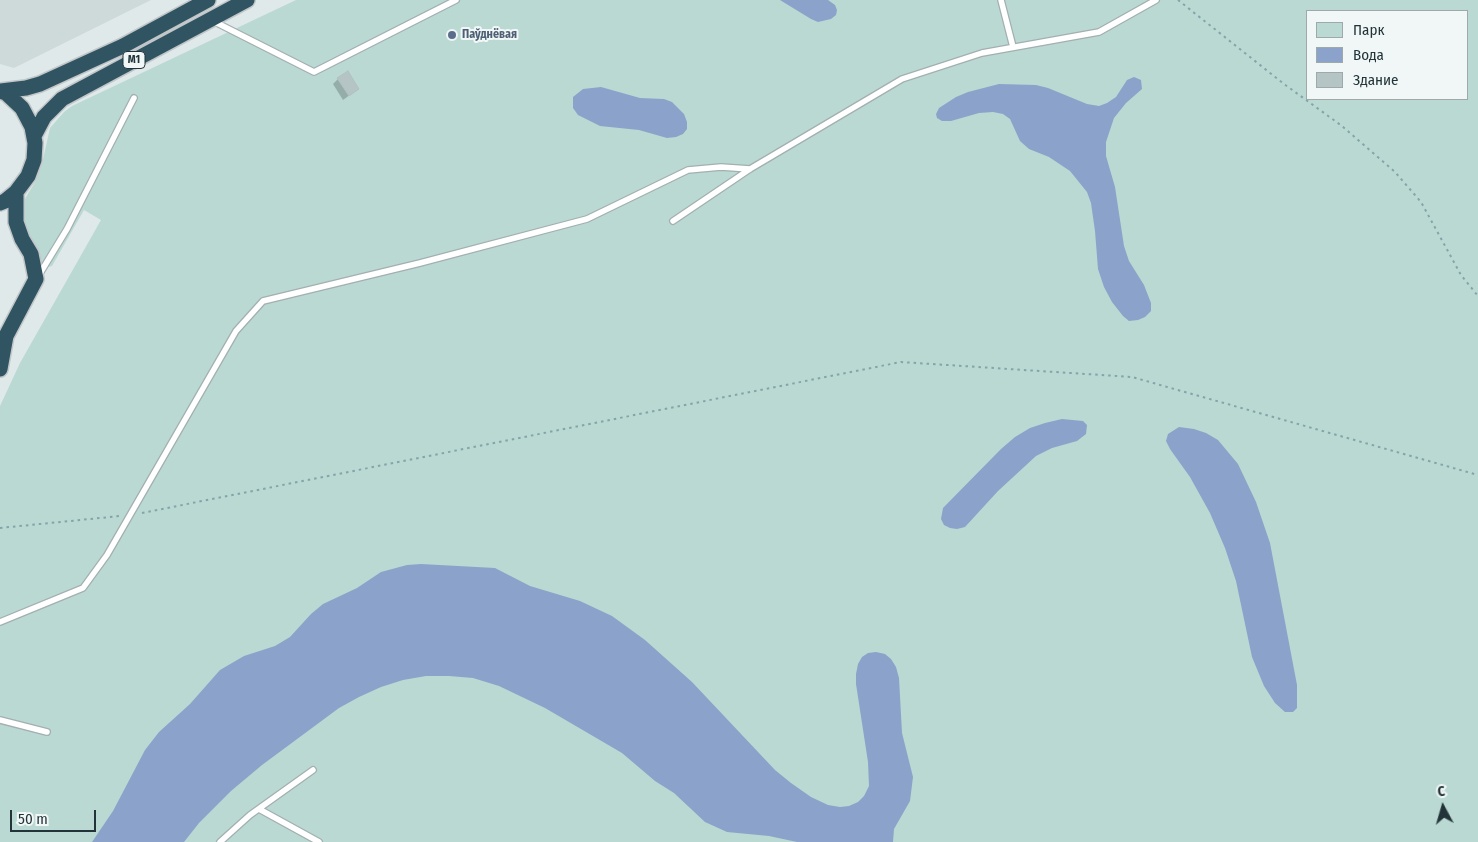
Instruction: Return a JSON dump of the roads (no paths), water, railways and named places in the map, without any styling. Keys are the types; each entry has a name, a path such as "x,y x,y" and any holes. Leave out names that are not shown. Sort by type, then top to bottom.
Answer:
{"highway":[{"name":"М1","path":"0,91 26,88 40,84 123,46 208,0"},
{"name":"М1","path":"34,136 44,117 62,99 247,0"},
{"name":"М1","path":"0,91 6,93 22,108 32,127 35,144 34,160 28,176 16,192 0,204"},
{"path":"0,369 6,336 36,279 31,254 22,239 16,222 16,192"}],"lane":[{"path":"209,19 314,72 456,0"},
{"path":"1001,0 1013,47"},
{"path":"673,221 750,169 902,79 982,53 1099,32 1156,0"},
{"path":"36,279 67,229 134,98"},
{"path":"0,622 83,588 107,555 236,331 263,301 420,263 586,219 688,170 721,167 750,169"},
{"path":"0,720 47,732"},
{"path":"220,842 259,809 313,770"},
{"path":"259,809 319,842"}],"water":[{"path":"780,0 828,0 835,5 836,15 831,19 818,22"},
{"path":"1134,77 1141,80 1142,89 1126,103 1114,118 1106,142 1106,156 1115,187 1124,246 1129,261 1144,285 1151,303 1151,311 1145,317 1129,321 1112,302 1104,287 1098,269 1091,203 1087,192 1070,171 1049,157 1029,149 1020,141 1010,119 1003,114 993,112 979,113 951,121 942,121 937,118 936,114 939,108 956,97 999,84 1036,85 1087,104 1099,106 1116,97 1127,80"},
{"path":"601,87 640,98 664,99 672,102 684,114 687,129 683,134 667,138 639,130 600,126 578,115 573,108 573,97 583,89"},
{"path":"1062,419 1083,421 1087,425 1086,434 1077,441 1052,448 1036,456 998,491 965,527 957,529 944,525 941,519 943,508 1001,449 1015,437 1030,428"},
{"path":"1179,427 1206,433 1218,440 1238,464 1256,502 1270,543 1297,685 1297,708 1293,712 1285,712 1275,703 1264,686 1252,657 1236,581 1225,548 1210,513 1190,477 1166,441 1168,434"},
{"path":"407,565 495,568 530,586 580,601 612,616 645,640 692,682 775,770 811,797 828,805 840,807 858,802 864,796 869,786 868,762 856,674 862,657 868,653 885,654 896,667 899,678 902,733 913,777 910,801 894,829 893,842 797,842 769,836 727,832 705,822 674,793 655,781 622,753 545,708 499,686 473,678 426,676 403,680 381,687 339,708 262,765 231,791 199,823 184,842 92,842 113,811 145,750 159,732 190,704 220,670 244,656 275,646 290,637 323,604 357,588 381,572"}],"place":[{"name":"Паўднёвая","path":"452,35"}]}
